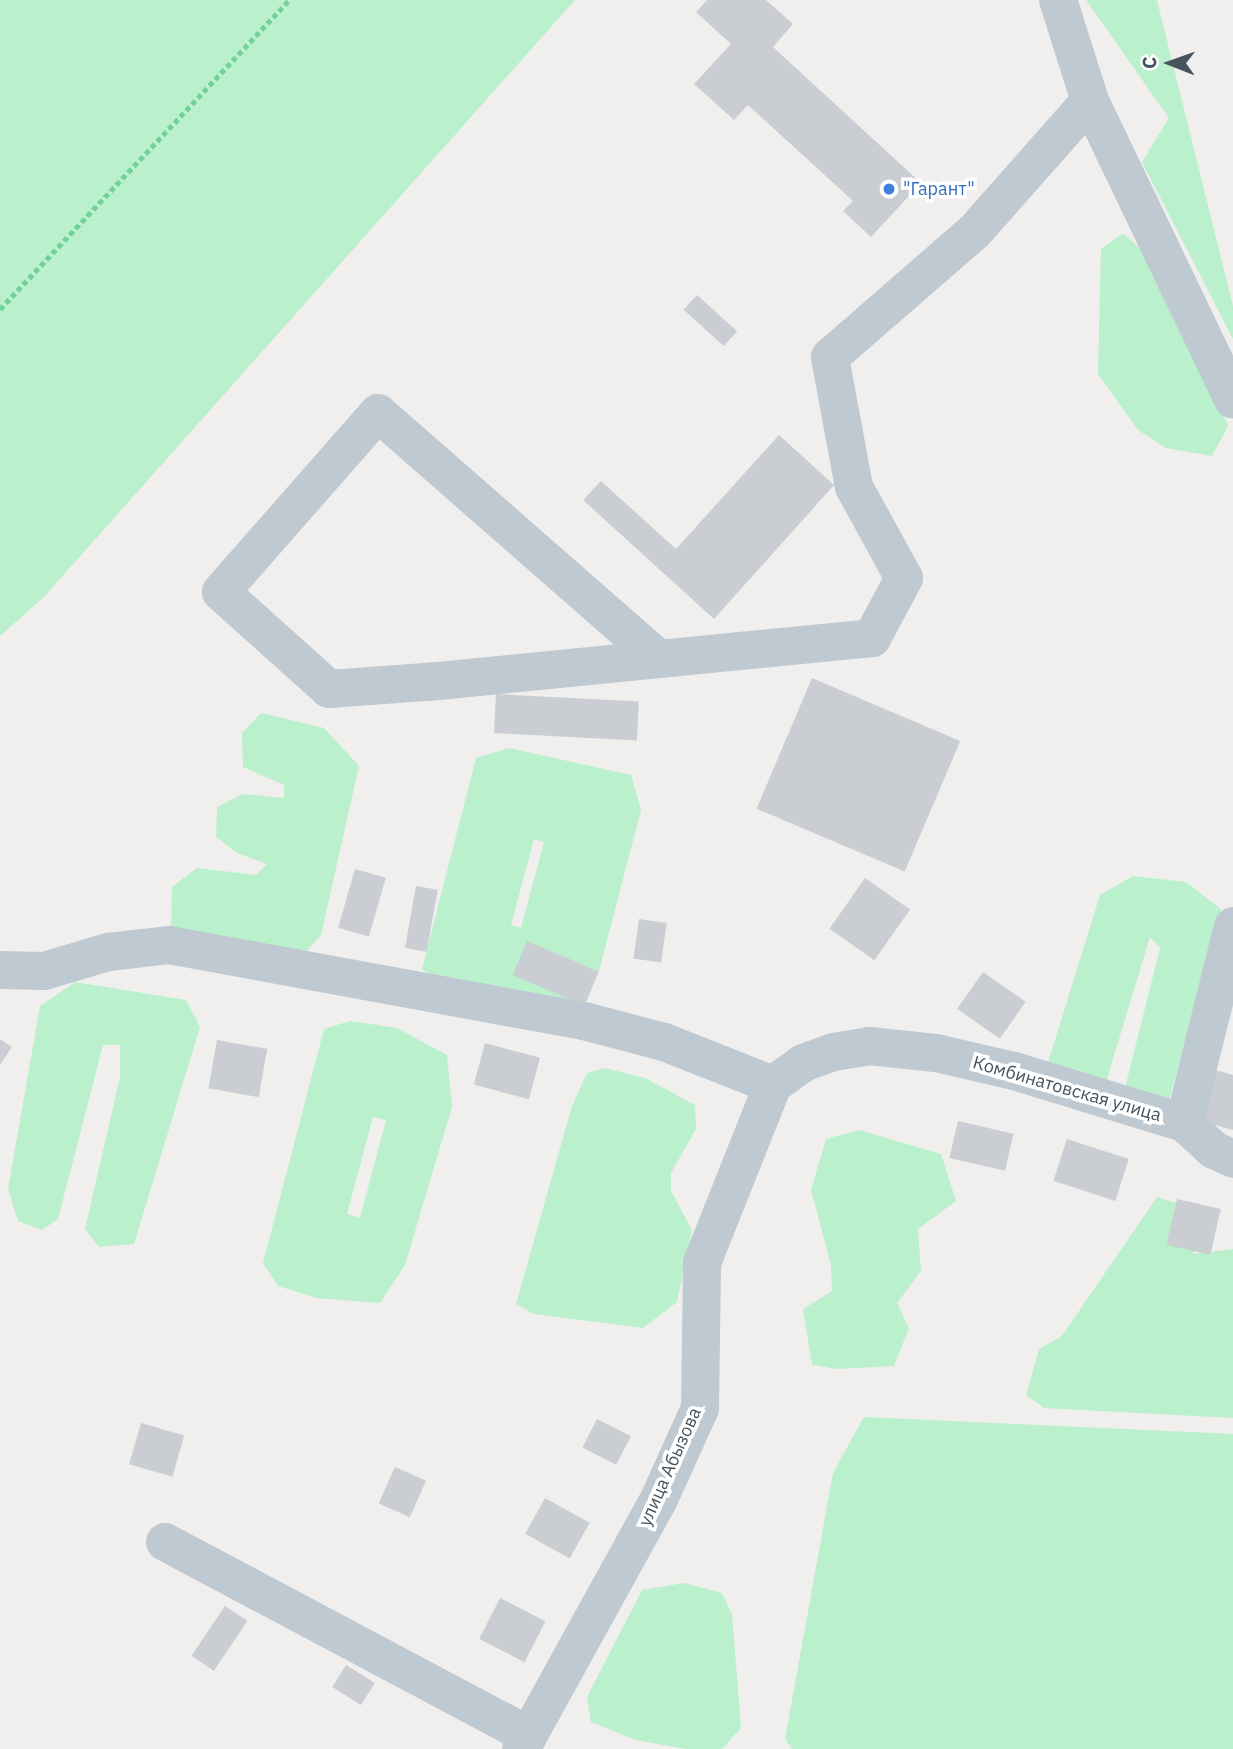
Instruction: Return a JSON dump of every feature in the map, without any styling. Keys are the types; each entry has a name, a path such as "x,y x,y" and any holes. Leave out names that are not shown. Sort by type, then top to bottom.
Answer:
{"street":[{"path":"1058,0 1090,101 1233,399"},
{"path":"659,659 378,414 221,592 329,689 659,659 872,638 904,578 854,487 830,357 974,232 1090,101"},
{"path":"1184,1123 1233,926"},
{"path":"0,970 44,971 108,952 169,945 584,1021 664,1042 774,1084"},
{"name":"Комбинатовская улица","path":"774,1084 803,1063 869,1046 936,1053 1014,1071 1184,1123 1214,1150 1233,1159"},
{"name":"улица Абызова","path":"525,1742 659,1499 700,1408 702,1263 774,1084"},
{"path":"165,1542 525,1742"}],"path":[{"path":"0,309 289,0"}],"green space":[{"path":"0,0 575,0 43,598 0,636"},
{"path":"1086,0 1157,0 1233,306 1233,339 1142,162 1169,118"},
{"path":"1123,233 1158,265 1228,426 1212,456 1166,448 1138,430 1098,374 1101,249"},
{"path":"261,713 324,728 359,766 321,935 302,956 171,931 172,887 197,868 256,875 267,864 237,853 216,837 217,807 243,794 284,798 284,785 243,767 242,733"},
{"path":"509,748 631,775 641,810 599,971 585,1005 446,985 422,969 476,758","holes":["534,839 544,842 521,928 511,925"]},
{"path":"1133,876 1186,882 1221,909 1166,1111 1121,1104 1160,948 1150,937 1103,1092 1046,1069 1100,895"},
{"path":"75,982 186,1000 200,1027 134,1244 99,1247 85,1229 120,1077 120,1045 103,1045 58,1219 42,1230 18,1221 8,1189 40,1006"},
{"path":"350,1021 397,1028 447,1055 452,1107 405,1265 380,1303 317,1298 278,1286 263,1263 324,1029","holes":["373,1117 386,1120 360,1218 347,1214"]},
{"path":"605,1068 645,1078 695,1105 696,1129 671,1173 671,1191 692,1230 677,1302 643,1328 534,1314 516,1304 572,1106 587,1073"},
{"path":"859,1130 941,1154 956,1201 918,1229 921,1271 897,1303 909,1328 894,1366 837,1369 812,1365 803,1309 832,1291 831,1265 811,1190 826,1139"},
{"path":"1157,1197 1188,1207 1194,1254 1233,1249 1233,1418 1044,1408 1026,1395 1039,1349 1062,1336"},
{"path":"864,1417 1233,1434 1233,1749 792,1749 785,1739 833,1473"},
{"path":"684,1583 722,1593 732,1614 741,1728 722,1749 686,1749 636,1740 591,1722 587,1697 642,1590"}],"building":[{"path":"707,0 766,0 793,24 773,47 921,183 871,237 843,211 853,201 748,105 734,120 694,84 731,44 696,12"},
{"path":"697,295 737,331 724,346 684,310"},
{"path":"779,435 834,485 714,619 583,500 601,481 676,549"},
{"path":"812,678 960,741 905,872 757,809"},
{"path":"496,694 639,701 637,740 494,733"},
{"path":"355,869 386,878 369,936 338,928"},
{"path":"865,878 910,910 874,960 829,929"},
{"path":"416,886 438,890 427,952 405,948"},
{"path":"639,919 667,923 661,963 633,959"},
{"path":"527,941 599,971 584,1006 513,975"},
{"path":"983,972 1026,1002 1000,1039 957,1009"},
{"path":"0,1039 12,1047 0,1065"},
{"path":"217,1040 267,1049 259,1097 208,1088"},
{"path":"485,1043 540,1058 529,1099 474,1085"},
{"path":"1212,1069 1233,1075 1233,1130 1199,1121"},
{"path":"958,1121 1014,1134 1005,1171 949,1158"},
{"path":"1067,1139 1129,1159 1115,1201 1053,1181"},
{"path":"1177,1199 1221,1209 1210,1255 1166,1245"},
{"path":"597,1419 631,1436 616,1465 582,1448"},
{"path":"141,1423 184,1435 172,1477 129,1464"},
{"path":"395,1467 426,1481 410,1517 379,1504"},
{"path":"545,1498 590,1523 570,1559 525,1534"},
{"path":"500,1598 545,1621 525,1662 479,1639"},
{"path":"225,1606 247,1621 214,1671 191,1656"},
{"path":"346,1665 375,1683 361,1705 332,1687"}],"place":[{"name":"\"Гарант\"","path":"889,189"}]}
